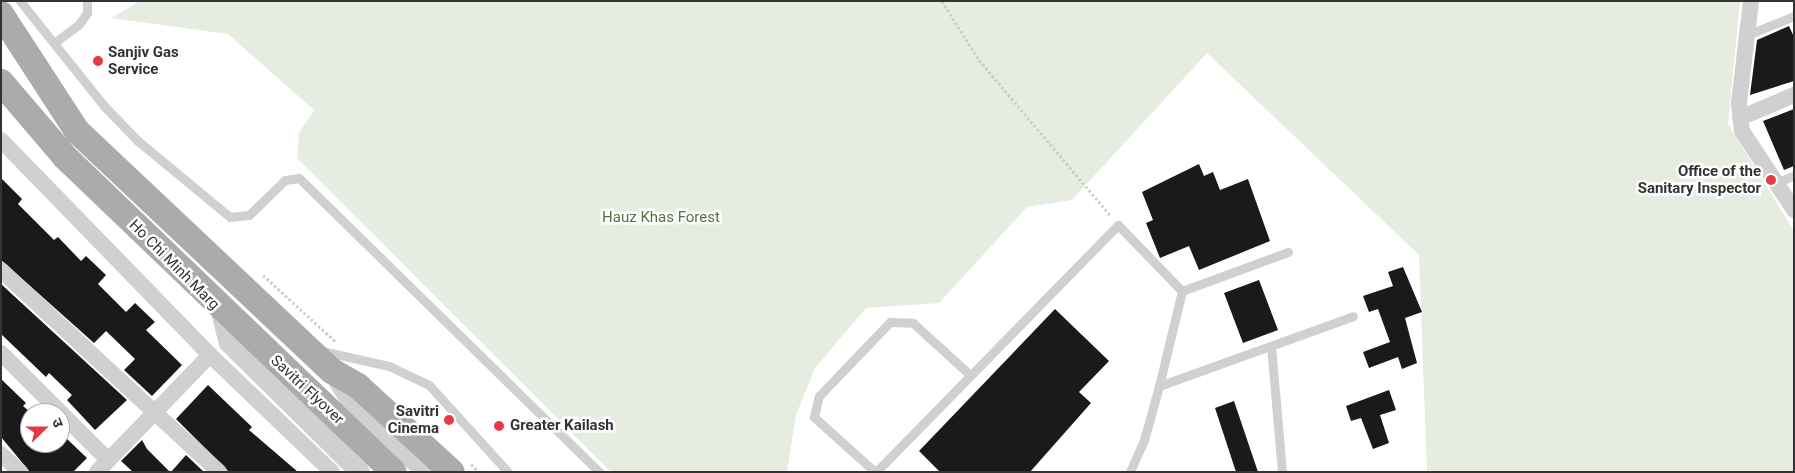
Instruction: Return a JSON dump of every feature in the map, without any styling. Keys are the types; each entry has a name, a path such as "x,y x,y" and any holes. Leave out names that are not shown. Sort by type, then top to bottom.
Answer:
{"main road":[{"name":"Ho Chi Minh Marg","path":"1,14 77,130 332,371 358,386 458,465"},
{"name":"Ho Chi Minh Marg","path":"1,82 65,157 220,308"},
{"name":"Savitri Flyover","path":"220,308 394,472"}],"street":[{"path":"1751,1 1740,118 1742,132 1778,183 1794,210"},
{"path":"1740,118 1794,95"},
{"path":"1,140 210,355 332,472"},
{"path":"1,270 219,472"},
{"name":"Ho Chi Minh Marg","path":"220,308 229,343 360,472"},
{"path":"1,353 102,466 210,355"},
{"name":"Ho Chi Minh Marg","path":"332,371 348,397 426,472"},
{"path":"1,454 20,472"}],"lane":[{"path":"20,1 105,107 138,141 230,217 249,215 285,180 299,178 599,472"},
{"path":"54,43 79,24 87,12 88,1"},
{"path":"1747,35 1794,16"},
{"path":"1778,183 1794,175"},
{"path":"969,374 913,322 890,322 819,396 814,417 875,471 1118,225 1182,291"},
{"path":"1182,291 1288,252"},
{"path":"1130,472 1160,386 1182,291"},
{"path":"1160,386 1353,316"},
{"path":"1271,346 1282,472"},
{"path":"307,348 409,372 429,385 508,472"}],"path":[{"path":"942,1 979,60 1118,225"},
{"path":"255,268 355,359"},
{"path":"458,465 479,472"}],"green space":[{"name":"Hauz Khas Forest","path":"140,1 1740,1 1728,124 1794,231 1794,472 1427,472 1419,255 1207,53 1072,200 1027,207 939,303 866,308 815,368 796,415 787,472 611,472 297,158 299,133 314,110 228,34 111,18"}],"building":[{"path":"1789,26 1794,37 1794,81 1750,95 1757,40"},
{"path":"1794,109 1794,166 1784,170 1763,121"},
{"path":"1199,164 1204,176 1213,172 1220,190 1248,179 1270,241 1199,270 1189,246 1160,258 1146,223 1153,220 1142,192"},
{"path":"1,178 22,199 18,204 54,240 58,237 81,261 86,256 106,275 98,284 126,312 135,303 155,322 146,330 182,365 152,396 124,370 135,359 106,331 94,343 1,260"},
{"path":"1403,267 1422,312 1405,318 1417,363 1402,369 1398,357 1369,368 1363,352 1390,342 1378,309 1369,312 1363,296 1393,286 1388,272"},
{"path":"1259,280 1278,330 1243,343 1224,293"},
{"path":"1,284 127,400 95,430 67,400 72,395 49,373 46,377 1,334"},
{"path":"1055,309 1109,361 1079,392 1091,403 1030,472 940,472 919,451"},
{"path":"1,379 26,403 20,403 20,453 70,453 70,442 87,458 73,472 30,472 1,437"},
{"path":"208,385 252,427 249,430 298,472 229,472 176,419"},
{"path":"1389,390 1396,410 1380,415 1389,443 1373,449 1361,418 1351,421 1346,406"},
{"path":"1234,401 1258,472 1236,472 1215,408"},
{"path":"142,440 147,449 170,472 133,472 121,461"},
{"path":"186,455 204,472 171,472"}],"place":[{"name":"Sanjiv Gas Service","path":"98,61"},
{"name":"Office of the Sanitary Inspector","path":"1771,180"},
{"name":"Savitri Cinema","path":"449,420"},
{"name":"Greater Kailash","path":"499,426"}]}
